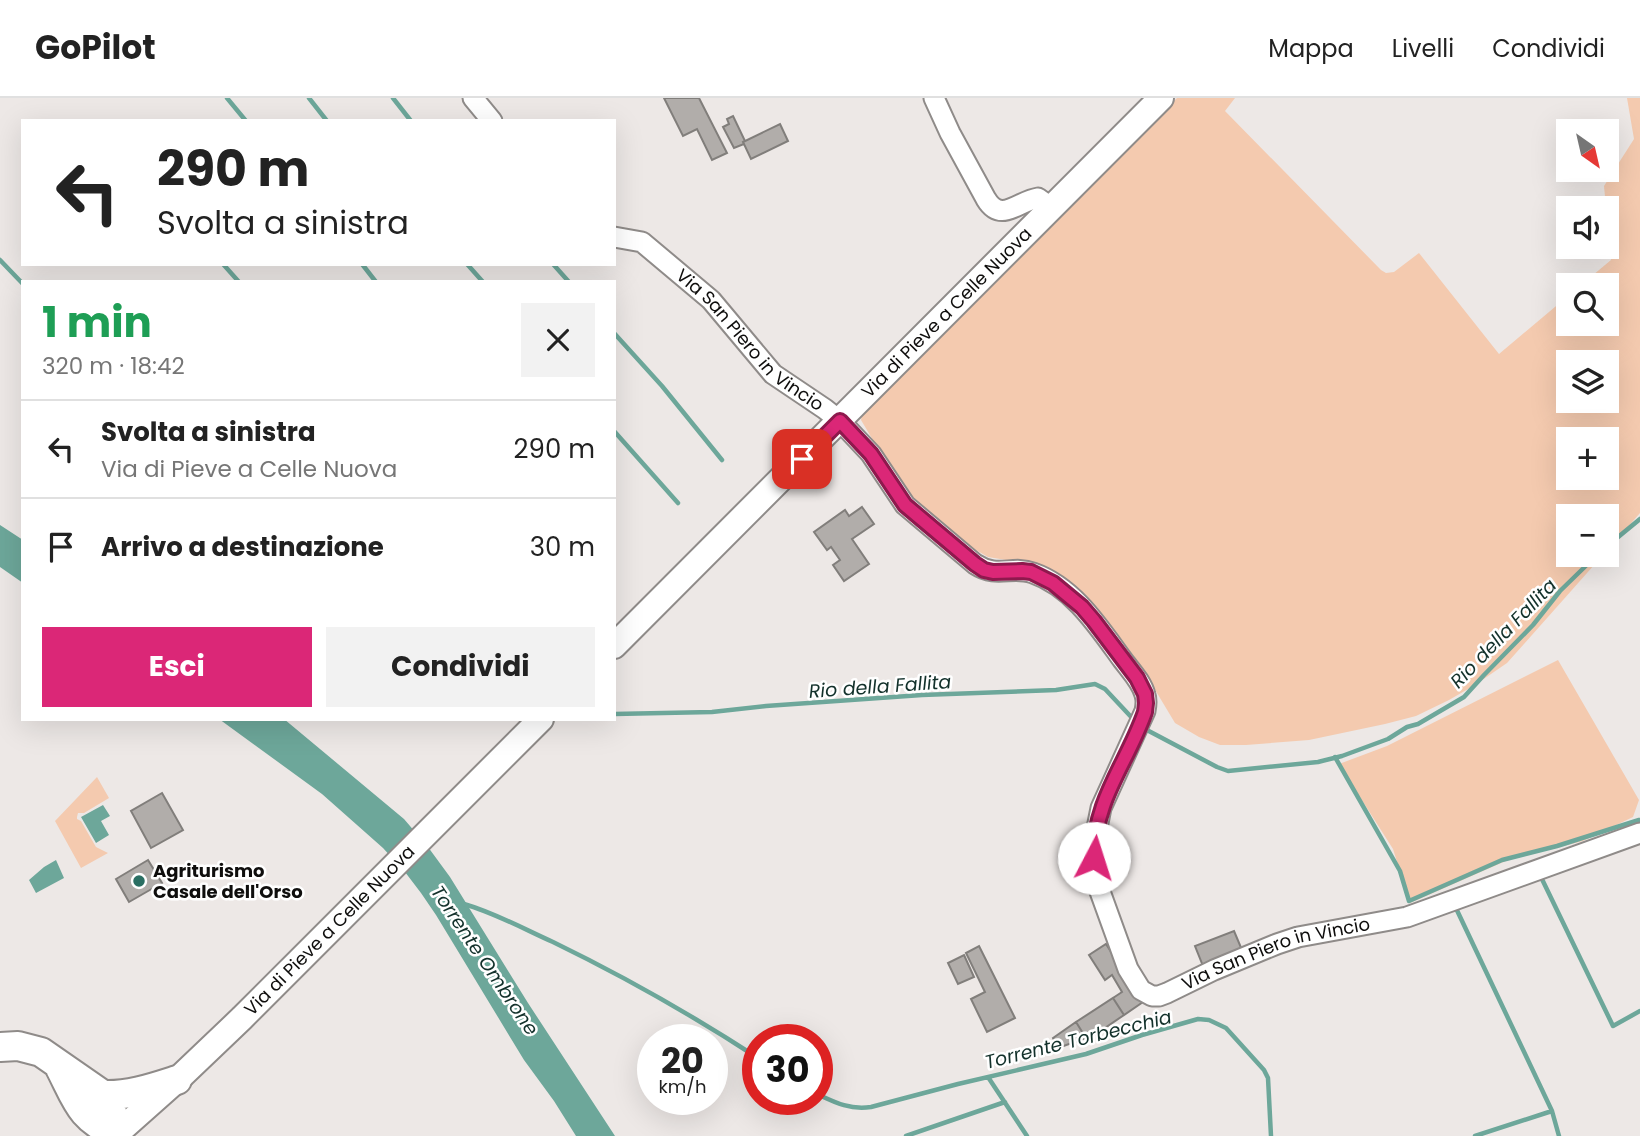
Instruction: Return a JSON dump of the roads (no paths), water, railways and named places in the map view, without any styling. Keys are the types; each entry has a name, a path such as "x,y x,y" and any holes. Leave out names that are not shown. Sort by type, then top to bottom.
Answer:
{"highway":[{"path":"0,1047 29,1048 57,1062 94,1123 115,1135"},
{"path":"88,1114 116,1095 135,1093 177,1080"}],"main road":[{"name":"Via di Pieve a Celle Nuova","path":"616,644 1161,98"},
{"name":"Via di Pieve a Celle Nuova","path":"115,1135 177,1080 539,721"}],"street":[{"path":"473,98 490,119"},
{"path":"934,98 950,133 992,208 1005,211 1038,198 1052,208"},
{"name":"Via San Piero in Vincio","path":"616,237 642,242 711,300 778,379 840,421 871,454 912,512 955,548 984,570 1031,572 1053,583 1082,607 1141,685 1145,694 1145,712 1101,808 1094,858 1098,886 1128,970 1146,994 1159,996 1167,993 1214,970 1287,941 1407,917 1640,833"}],"water":[{"path":"0,525 21,539 21,582 0,567"},
{"name":"Torrente Ombrone","path":"222,721 286,721 404,819 450,877 615,1136 576,1136 524,1060 421,893 383,848 322,794"},
{"path":"103,805 110,816 101,821 109,835 96,843 81,817"},
{"path":"56,860 64,878 36,893 29,880"}],"waterway":[{"path":"227,98 244,119"},
{"path":"309,98 325,119"},
{"path":"393,98 409,119"},
{"path":"0,260 21,282"},
{"path":"225,266 237,280"},
{"path":"364,266 374,280"},
{"path":"469,266 481,280"},
{"path":"555,266 567,280"},
{"path":"616,335 662,386 722,460"},
{"path":"616,433 678,503"},
{"name":"Rio della Fallita","path":"1619,536 1640,519"},
{"name":"Rio della Fallita","path":"1145,729 1228,771 1318,762 1342,756 1388,739 1464,697 1585,567"},
{"name":"Rio della Fallita","path":"616,714 712,712 922,695 1056,690 1095,684 1105,689 1134,720"},
{"path":"1335,757 1400,871 1409,901 1502,860 1639,820"},
{"path":"1540,875 1613,1026 1640,1011"},
{"name":"Torrente Torbecchia","path":"464,904 487,912 605,968 683,1011 742,1048"},
{"path":"1454,904 1552,1111 1559,1136"},
{"name":"Torrente Torbecchia","path":"833,1101 850,1107 871,1107 1086,1054 1198,1019 1209,1020 1226,1028 1264,1070 1268,1078 1271,1136"},
{"path":"988,1077 1027,1136"},
{"path":"906,1136 1005,1102"},
{"path":"1475,1136 1552,1111"}],"place":[{"name":"Agriturismo Casale dell'Orso","path":"139,881"}]}
